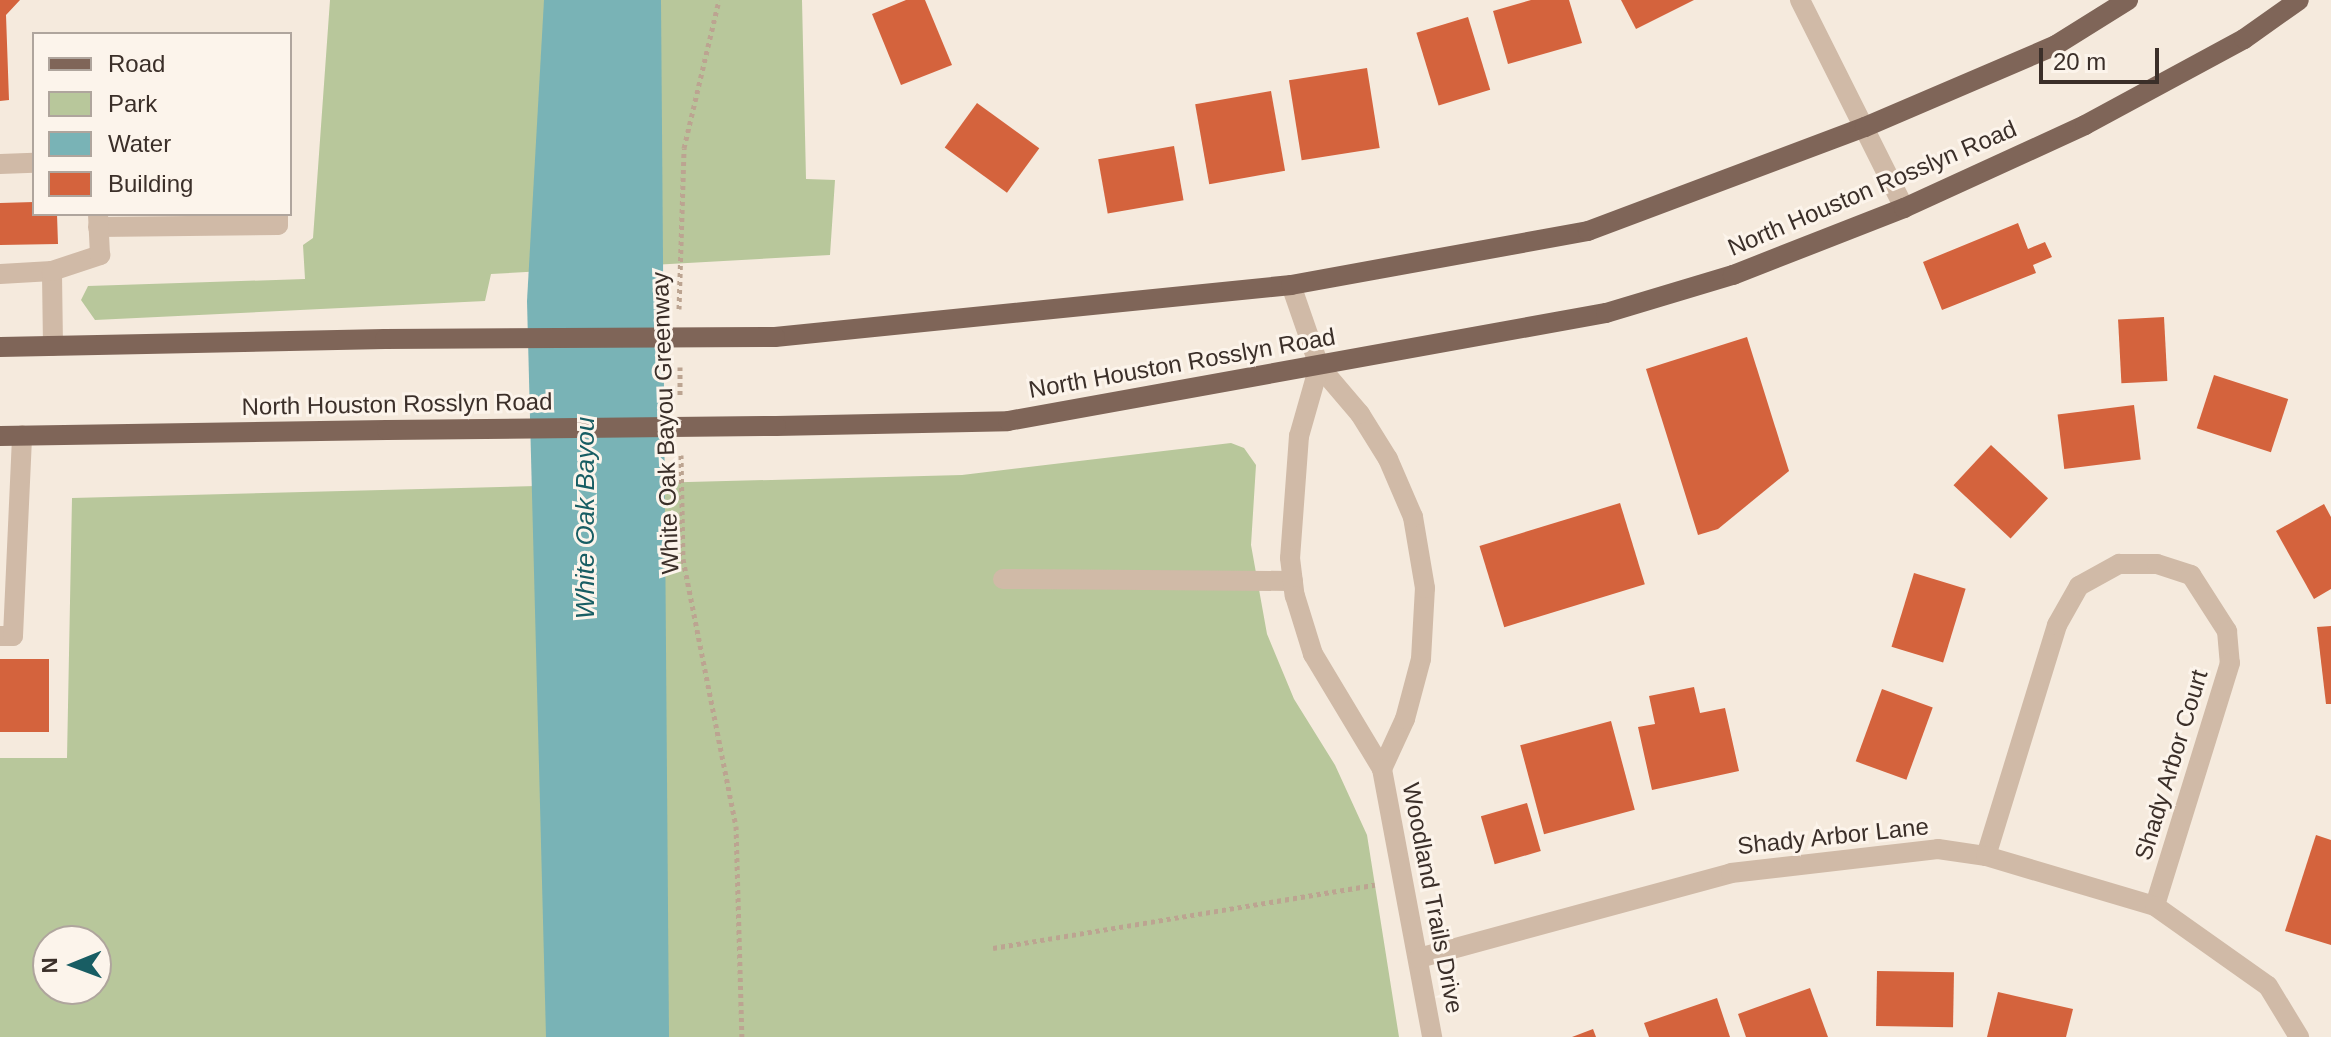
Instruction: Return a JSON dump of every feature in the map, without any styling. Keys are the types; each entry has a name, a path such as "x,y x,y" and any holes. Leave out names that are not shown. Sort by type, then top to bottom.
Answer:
{"main road":[{"path":"0,347 385,339 775,337 1291,285 1588,231 1865,127 2056,45 2128,0"},
{"name":"North Houston Rosslyn Road","path":"0,436 1008,421 1606,313 1733,275 1904,208 2085,125 2244,39 2299,0"}],"street":[{"path":"1800,0 1904,208"},
{"path":"0,164 32,163"},
{"path":"0,274 52,271 100,255 98,220 278,225 278,216"},
{"path":"52,271 53,346"},
{"name":"Woodland Trails Drive","path":"1291,285 1319,366 1360,414 1388,459 1413,517 1425,588 1421,659 1405,719 1382,769"},
{"name":"Woodland Trails Drive","path":"1319,366 1299,436 1293,581 1313,654 1382,769 1432,1037"},
{"path":"0,636 13,636 22,435"},
{"name":"Shady Arbor Court","path":"1986,856 2057,625 2079,586 2119,564 2157,564 2191,575 2227,631 2230,663 2155,906"},
{"path":"1003,579 1293,581"},
{"name":"Shady Arbor Lane","path":"1419,958 1731,873 1938,849 1986,856 2155,906 2268,986 2299,1037"}],"path":[{"name":"White Oak Bayou Greenway","path":"679,313 684,148 719,0"},
{"name":"White Oak Bayou Greenway","path":"680,359 680,405"},
{"name":"White Oak Bayou Greenway","path":"681,452 683,559 736,826 742,1037"},
{"path":"993,948 1404,880"}],"green space":[{"path":"330,0 802,0 806,179 835,180 830,255 491,274 485,301 95,320 81,300 88,286 305,279 303,245 313,238"},
{"path":"1231,443 1244,448 1256,465 1251,545 1267,634 1294,699 1335,765 1367,835 1399,1037 0,1037 0,758 67,758 72,498 962,475"}],"water":[{"name":"White Oak Bayou","path":"544,0 661,0 669,1037 546,1037 527,301"}],"building":[{"path":"0,0 20,0 6,15 9,100 0,101"},
{"path":"906,0 925,0 952,65 901,85 872,14"},
{"path":"1531,0 1569,0 1582,43 1508,64 1493,11"},
{"path":"1621,0 1694,0 1636,29"},
{"path":"1468,17 1490,90 1439,105 1416,33"},
{"path":"1367,68 1380,148 1302,160 1289,80"},
{"path":"1271,91 1285,171 1209,184 1195,104"},
{"path":"977,103 1039,148 1007,193 945,147"},
{"path":"1174,146 1184,200 1108,214 1098,159"},
{"path":"32,202 32,216 57,216 58,244 0,245 0,203"},
{"path":"2018,223 2028,249 2045,242 2052,257 2033,265 2036,273 1942,310 1923,262"},
{"path":"2164,317 2167,381 2121,383 2118,319"},
{"path":"1747,337 1789,471 1718,529 1698,535 1646,369"},
{"path":"2214,375 2288,399 2271,452 2197,428"},
{"path":"2134,405 2141,460 2064,469 2058,414"},
{"path":"1991,445 2048,498 2011,538 1953,485"},
{"path":"1620,503 1645,584 1504,627 1479,546"},
{"path":"2324,504 2331,517 2331,589 2314,599 2276,531"},
{"path":"1914,573 1966,589 1943,662 1891,647"},
{"path":"2331,626 2331,704 2326,704 2317,627"},
{"path":"0,659 49,659 49,732 0,732"},
{"path":"1694,687 1700,713 1725,708 1739,771 1652,790 1638,727 1655,724 1649,696"},
{"path":"1882,689 1933,707 1906,780 1856,761"},
{"path":"1611,721 1635,810 1544,834 1520,745"},
{"path":"1527,803 1541,851 1495,864 1481,816"},
{"path":"2316,835 2331,840 2331,945 2285,931"},
{"path":"1877,971 1954,972 1953,1027 1876,1026"},
{"path":"1810,988 1828,1037 1746,1037 1738,1014"},
{"path":"1998,992 2073,1009 2066,1037 1987,1037"},
{"path":"1717,998 1730,1037 1649,1037 1644,1023"},
{"path":"1593,1029 1596,1037 1572,1037"}]}
